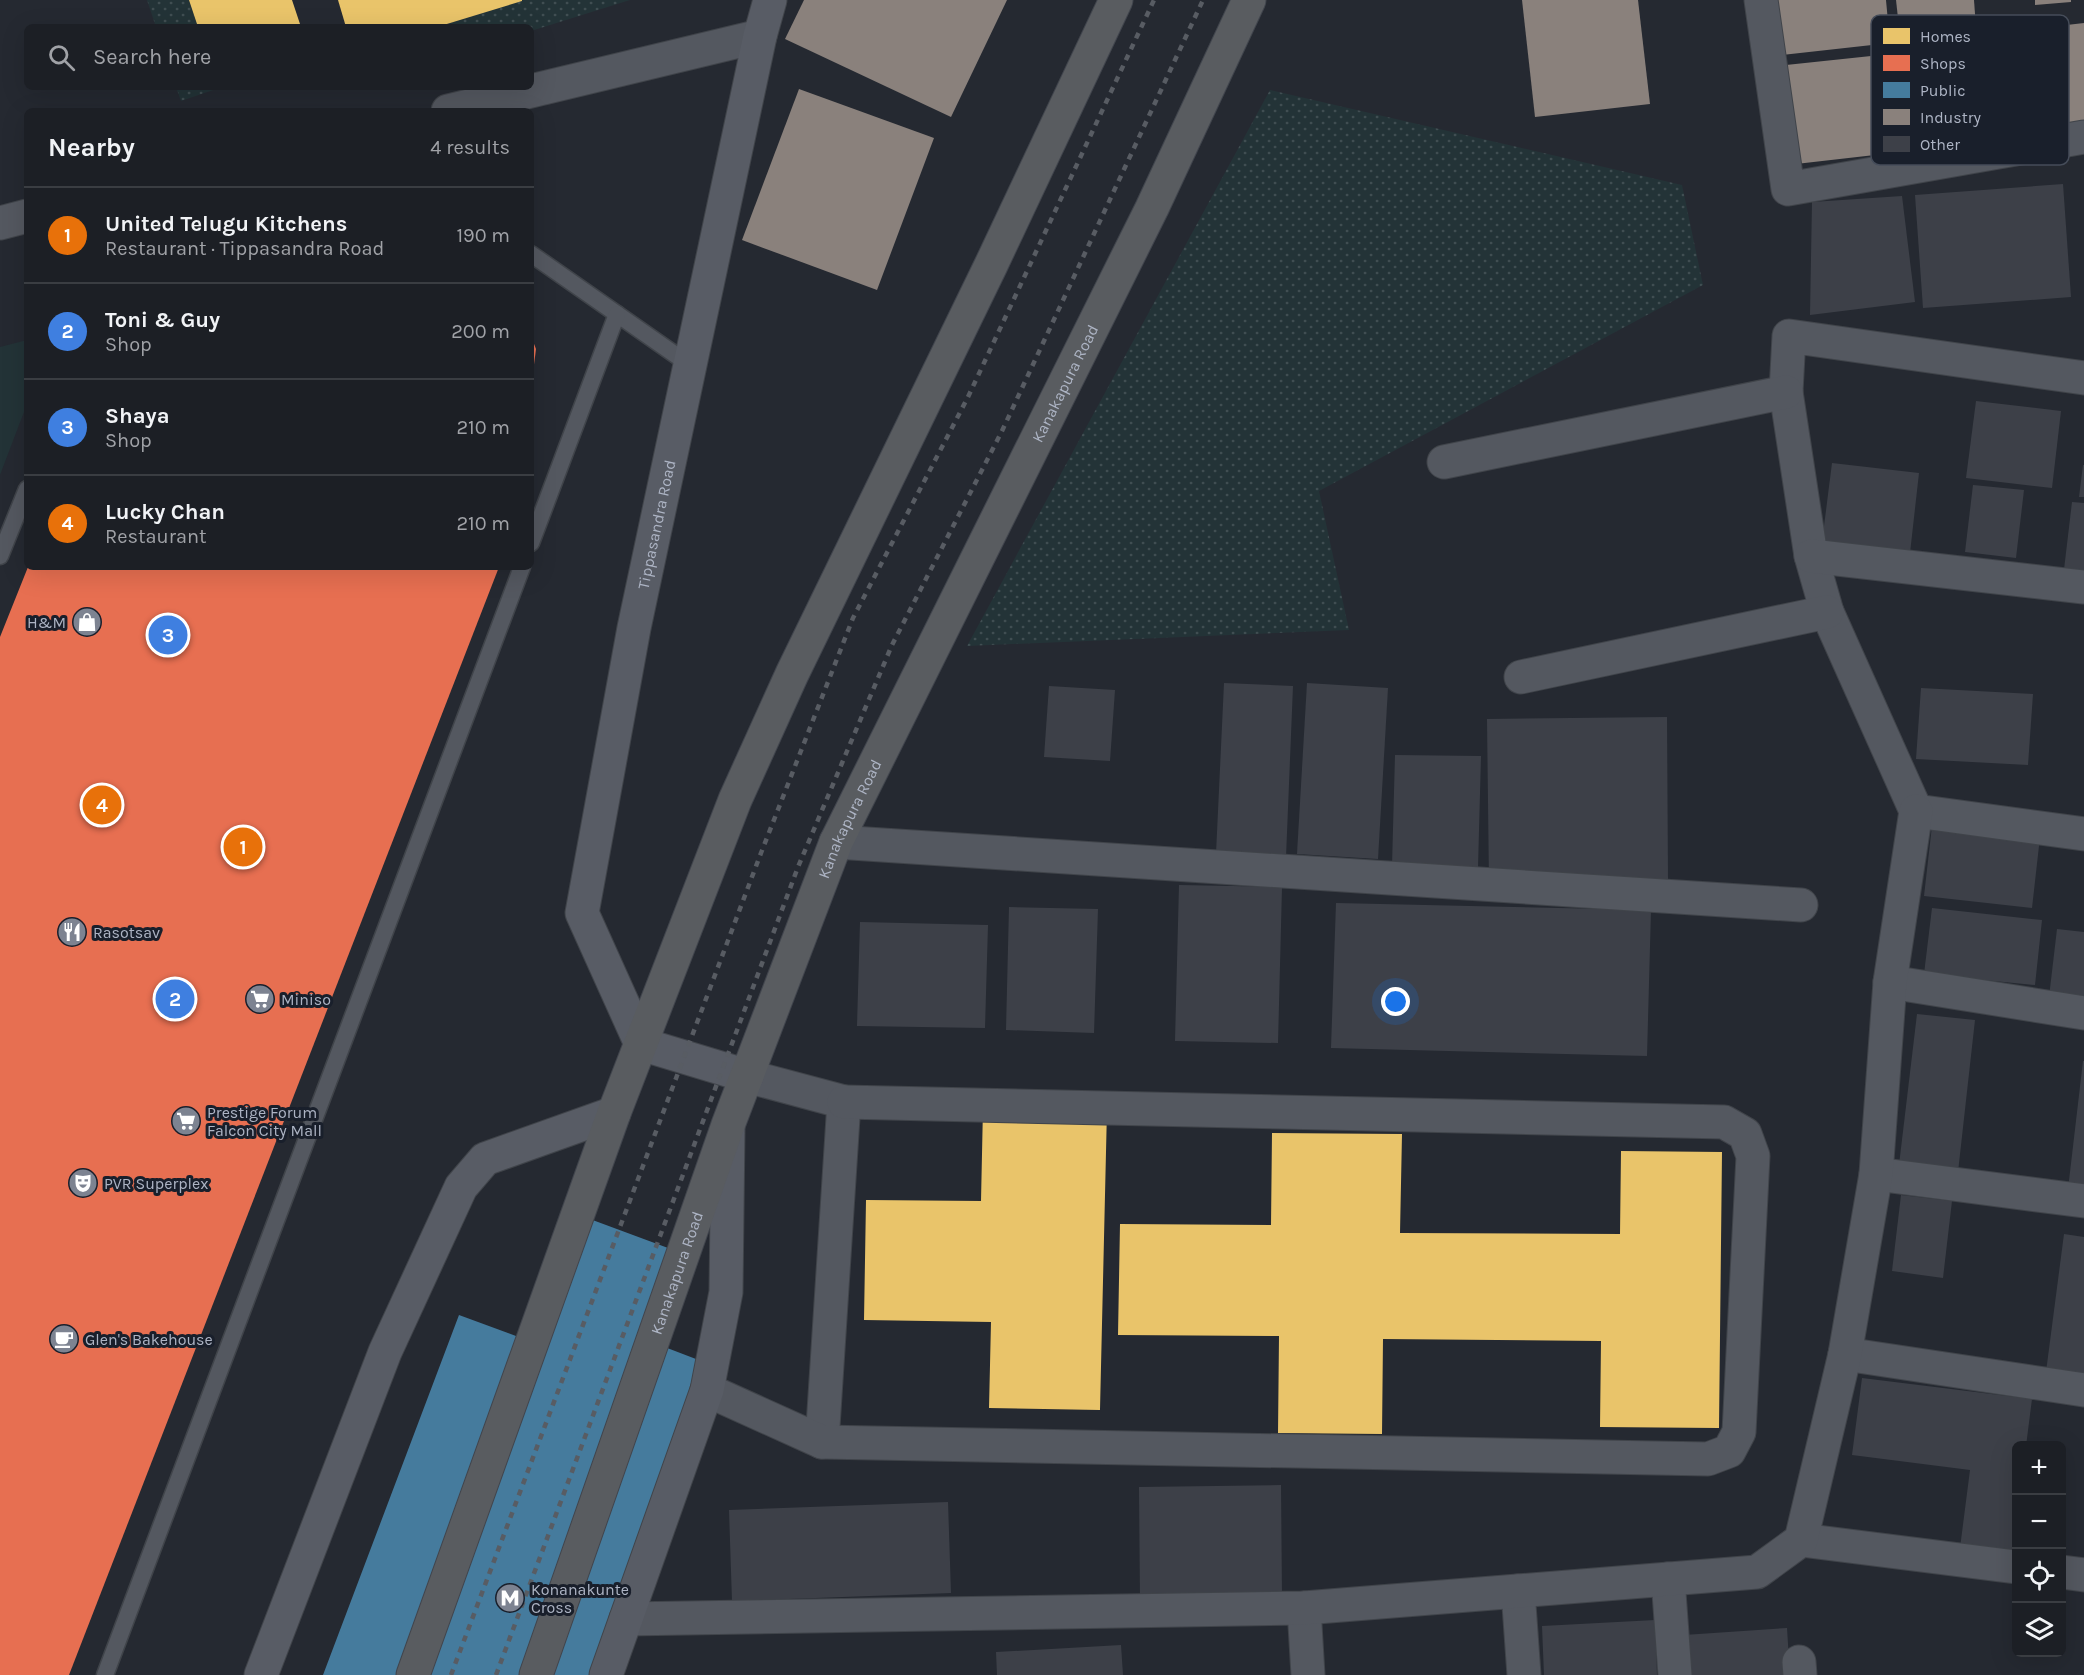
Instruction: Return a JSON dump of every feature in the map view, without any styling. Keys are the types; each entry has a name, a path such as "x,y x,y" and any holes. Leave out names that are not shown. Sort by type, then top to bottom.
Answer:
{"highway":[{"path":"413,1675 614,1113 735,801 792,674 996,254 1116,0"},
{"name":"Kanakapura Road","path":"536,1675 728,1125 836,842 1152,208 1249,0"}],"street":[{"name":"Tippasandra Road","path":"641,1044 582,913 634,628 760,36 770,0"},
{"path":"1761,0 1788,189 1925,165"},
{"path":"460,108 760,36"},
{"path":"2069,140 2084,137"},
{"path":"0,223 24,217"},
{"path":"626,1619 1304,1608 1757,1572 1801,1540 1845,1354 1876,1174 1890,982 1916,811 1827,612 1812,556 1786,392 1789,336 2084,378"},
{"path":"1444,462 1786,392"},
{"path":"1812,556 2084,587"},
{"path":"1521,677 1827,612"},
{"path":"1916,811 2084,834"},
{"path":"836,842 1801,905"},
{"path":"1890,982 2084,1013"},
{"path":"641,1044 844,1102 1724,1122 1745,1134 1753,1156 1739,1432 1729,1451 1708,1459 822,1442 708,1390"},
{"path":"822,1442 844,1102"},
{"path":"261,1675 385,1352 461,1187 485,1159 614,1113"},
{"path":"606,1675 708,1390 726,1292 728,1125"},
{"path":"1876,1174 2084,1201"},
{"path":"1845,1354 2084,1390"},
{"path":"1801,1540 2012,1566"},
{"path":"2066,1573 2084,1575"},
{"path":"1668,1579 1675,1675"},
{"path":"1518,1590 1524,1675"},
{"path":"1304,1608 1308,1675"}],"lane":[{"path":"534,256 690,365"},
{"path":"534,535 617,314"},
{"path":"0,556 24,496"},
{"path":"105,1675 521,570"}],"shaded area":[{"path":"147,0 189,0 197,24 155,24"},
{"path":"523,0 630,0 534,30 534,24 447,24"},
{"path":"177,90 213,90 181,101"},
{"path":"1270,90 1682,185 1703,285 1319,491 1349,630 967,646"},
{"path":"24,341 24,412 0,475 0,347"}],"building: Homes":[{"path":"189,0 292,0 300,24 197,24"},
{"path":"338,0 522,0 447,24 345,24"},
{"path":"983,1107 1107,1109 1100,1410 989,1408 991,1322 864,1320 866,1200 981,1201"},
{"path":"1272,1133 1402,1134 1400,1233 1620,1234 1621,1151 1722,1152 1719,1428 1600,1427 1601,1341 1383,1339 1382,1434 1278,1433 1279,1336 1118,1335 1120,1224 1271,1225"}],"building: Shops":[{"name":"Prestige Forum Falcon City Mall","path":"27,570 498,570 69,1675 0,1675 0,637"}],"building: Public":[{"path":"571,1212 695,1258 662,1346 709,1364 598,1675 323,1675 459,1315 524,1339"}],"building: Industry":[{"path":"804,0 1007,0 951,117 785,39"},
{"path":"1522,0 1638,0 1650,104 1535,117"},
{"path":"1776,0 1886,0 1887,15 1871,15 1871,45 1782,55"},
{"path":"1896,0 1974,0 1975,15 1898,15"},
{"path":"2035,0 2071,0 2071,2 2035,5"},
{"path":"2084,23 2084,125 2069,127 2069,25"},
{"path":"1871,56 1871,155 1796,164 1786,65"},
{"path":"799,89 934,138 877,290 742,240"}],"building: Other":[{"path":"2063,184 2071,297 1923,308 1915,195"},
{"path":"1902,196 1915,302 1810,315 1812,202"},
{"path":"1976,401 2061,411 2052,488 1966,478"},
{"path":"1832,463 1919,473 1910,553 1822,542"},
{"path":"2083,465 2084,497 2079,497"},
{"path":"1973,485 2024,490 2016,558 1965,552"},
{"path":"2072,502 2084,503 2084,581 2063,578"},
{"path":"1224,683 1293,686 1286,857 1216,854"},
{"path":"1307,683 1388,688 1378,859 1297,854"},
{"path":"1049,686 1115,690 1110,761 1044,757"},
{"path":"1921,688 2033,694 2028,765 1916,759"},
{"path":"1667,717 1668,880 1489,883 1487,719"},
{"path":"1395,755 1481,756 1478,868 1392,866"},
{"path":"1932,826 2040,837 2032,908 1924,896"},
{"path":"1179,885 1282,887 1278,1043 1175,1041"},
{"path":"1336,903 1651,910 1647,1056 1331,1048"},
{"path":"1009,907 1098,909 1094,1033 1006,1030"},
{"path":"1932,908 2042,920 2035,985 1924,974"},
{"path":"860,922 988,925 985,1028 857,1026"},
{"path":"2057,929 2084,932 2084,1001 2049,997"},
{"path":"1917,1014 1975,1020 1958,1172 1899,1165"},
{"path":"2084,1061 2084,1191 2068,1189"},
{"path":"1901,1195 1952,1201 1943,1278 1892,1271"},
{"path":"2064,1234 2084,1237 2084,1377 2046,1372"},
{"path":"1862,1378 2032,1399 2027,1441 2012,1441 2012,1555 1960,1548 1970,1470 1852,1455"},
{"path":"1281,1485 1282,1598 1140,1600 1139,1487"},
{"path":"948,1502 951,1593 732,1601 729,1510"},
{"path":"1655,1620 1657,1675 1544,1675 1542,1626"},
{"path":"1787,1628 1790,1675 1686,1675 1684,1635"},
{"path":"1121,1645 1123,1675 997,1675 996,1652"}],"railway":[{"path":"451,1675 761,853 853,618 968,397 1154,0"},
{"path":"496,1675 798,867 892,645 1002,431 1203,0"}],"place":[{"name":"H&M","path":"87,622"},
{"name":"Shaya","path":"168,635"},
{"name":"Lucky Chan","path":"102,805"},
{"name":"United Telugu Kitchens","path":"243,847"},
{"name":"Rasotsav","path":"72,932"},
{"name":"Toni & Guy","path":"175,999"},
{"name":"Miniso","path":"260,999"},
{"name":"Prestige Forum Falcon City Mall","path":"186,1121"},
{"name":"PVR Superplex","path":"83,1183"},
{"name":"Glen's Bakehouse","path":"64,1339"},
{"name":"Konanakunte Cross","path":"510,1598"}]}
